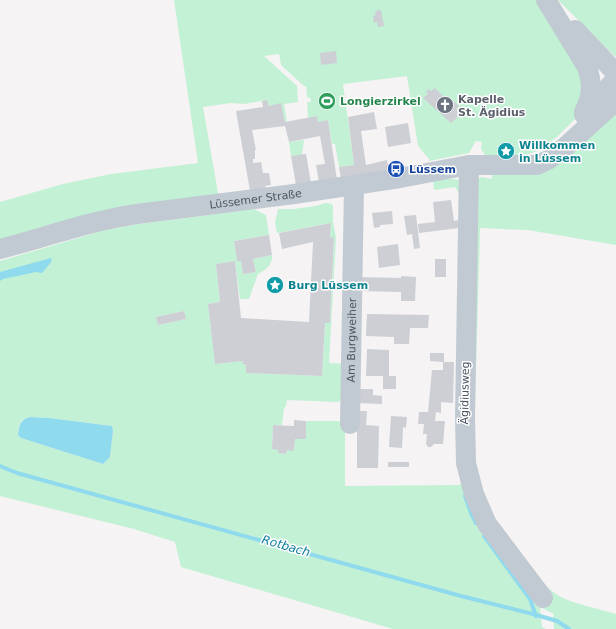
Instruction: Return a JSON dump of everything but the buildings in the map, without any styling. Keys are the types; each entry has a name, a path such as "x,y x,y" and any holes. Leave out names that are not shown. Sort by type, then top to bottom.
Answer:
{"street":[{"path":"546,0 616,73"},
{"name":"Lüssemer Straße","path":"546,0 579,52 589,73 592,88 591,95 580,120"},
{"name":"Lüssemer Straße","path":"514,164 532,159 553,146 580,120 616,79"},
{"name":"Lüssemer Straße","path":"0,249 114,217 294,194 469,165 537,165 548,160 564,148 611,107"},
{"name":"Ägidiusweg","path":"469,165 465,418 466,463 474,494 487,524 543,598"},
{"name":"Am Burgweiher","path":"350,424 354,185"}],"green space":[{"path":"174,0 535,0 546,14 583,72 579,115 557,137 535,152 522,156 485,155 481,149 482,142 476,141 469,153 429,161 418,146 407,76 343,84 354,165 339,167 335,144 332,144 328,120 318,122 316,116 308,118 307,102 311,102 310,98 307,97 306,86 304,86 281,65 279,54 264,56 297,86 298,102 284,104 287,122 285,122 281,104 269,106 267,100 244,104 231,103 203,107 218,193 222,195 0,244 0,202 63,184 111,174 198,163"},
{"path":"558,0 616,0 616,57 609,51"},
{"path":"616,112 616,245 528,230 480,228 474,444 475,463 480,488 496,523 519,555 553,592 575,603 616,614 616,629 554,629 554,614 540,607 542,627 546,629 393,629 181,567 175,542 134,529 0,496 0,261 102,231 132,225 254,209 266,215 269,235 234,241 237,261 241,261 243,274 256,272 253,259 272,255 272,259 266,269 258,274 249,299 240,299 235,261 216,264 220,302 208,304 215,364 243,361 243,364 246,365 246,373 322,376 325,323 330,323 334,238 330,238 331,223 277,233 275,223 278,209 293,209 326,203 332,204 336,238 329,363 346,364 345,397 338,402 287,400 284,408 282,425 273,425 272,449 278,450 278,453 286,454 287,450 293,450 295,439 306,439 306,421 338,421 345,424 345,486 458,485 467,482 473,501 490,535 527,581 539,601 548,594 505,545 487,518 476,489 471,468 468,448 468,380 472,187 474,180 482,177 492,179 492,172 495,171 526,171 539,168 550,163 593,128","holes":["184,311 186,319 158,325 156,317","30,417 112,426 113,431 110,457 103,464 21,438 18,435 20,423 24,419"]},
{"path":"304,140 302,155 291,156 289,142"},
{"path":"446,179 459,180 460,195 455,187 434,190 433,181"}],"water":[{"path":"51,258 52,261 42,273 36,272 3,279 0,281 0,272"},
{"path":"30,417 112,426 113,431 110,457 103,464 21,438 18,435 21,423 24,419"}],"waterway":[{"name":"Rotbach","path":"0,466 17,473 461,596 533,614 557,621 569,629"},
{"path":"465,496 476,523"},
{"path":"484,536 530,599 536,616"}],"place":[{"name":"Longierzirkel","path":"327,101"},
{"name":"Kapelle St. Ägidius","path":"445,105"},
{"name":"Willkommen in Lüssem","path":"506,151"},
{"name":"Lüssem","path":"396,169"},
{"name":"Burg Lüssem","path":"275,285"}]}
